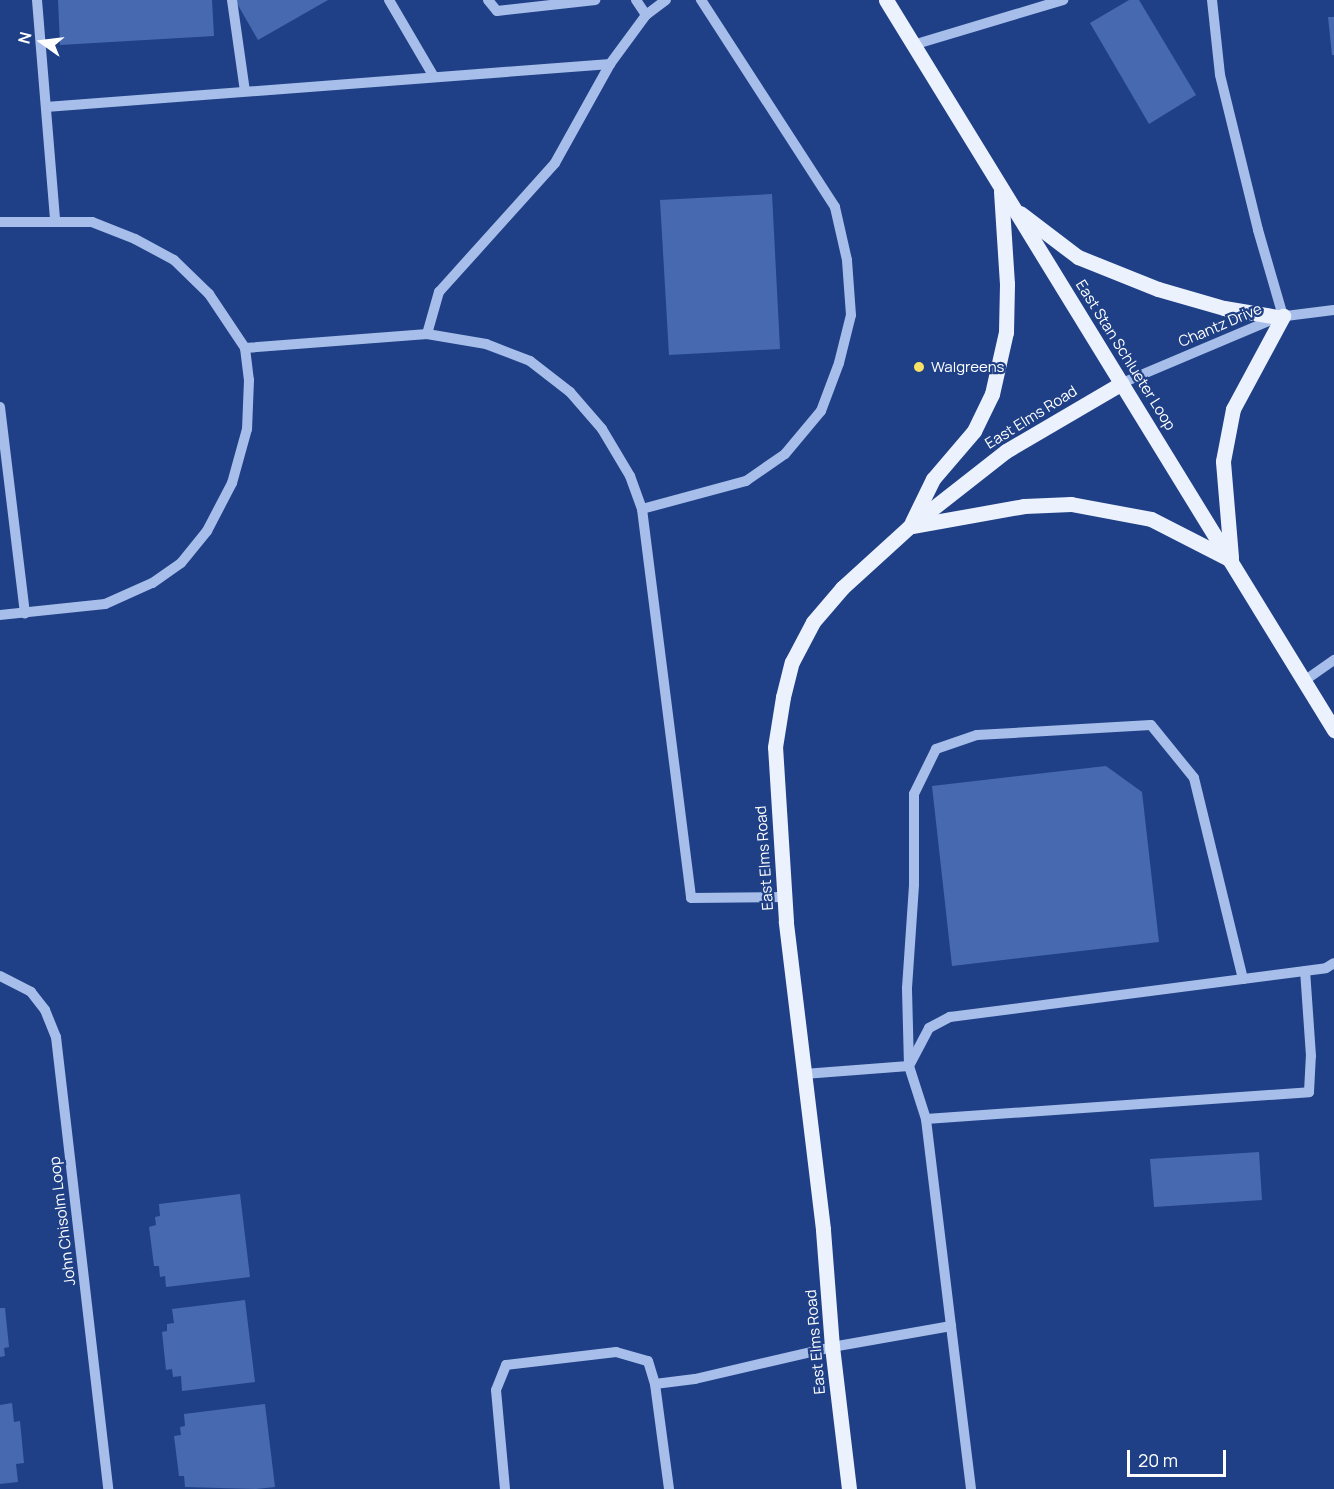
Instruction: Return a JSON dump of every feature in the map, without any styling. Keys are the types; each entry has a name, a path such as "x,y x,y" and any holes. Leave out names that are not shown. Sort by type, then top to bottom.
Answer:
{"main road":[{"name":"East Stan Schlueter Loop","path":"886,0 1334,730"},
{"path":"909,527 933,479 974,431 992,394 1006,332 1007,284 1001,188"},
{"path":"1014,209 1078,257 1158,289 1224,309 1281,317 1233,409 1223,461 1232,561"},
{"name":"East Elms Road","path":"849,1489 832,1347 823,1228 784,897 775,747 783,697 792,662 813,622 842,588 909,527 1006,451 1122,383"},
{"path":"909,527 1024,506 1071,504 1151,519 1232,561"}],"street":[{"path":"37,0 55,221"},
{"path":"232,0 245,91"},
{"path":"389,0 434,77"},
{"path":"488,0 497,11 595,0"},
{"path":"636,0 646,15"},
{"path":"427,334 439,292 555,163 610,64 646,15 666,0"},
{"path":"642,509 746,481 785,453 821,411 839,363 851,315 847,260 835,207 700,0"},
{"path":"913,45 1063,0"},
{"path":"1212,0 1220,75 1281,317"},
{"path":"45,106 610,64"},
{"path":"0,222 92,222 135,239 174,260 209,294 245,348 249,380 247,429 232,483 201,539 181,563 152,583 105,604 0,615"},
{"name":"Chantz Drive","path":"1122,383 1281,317 1334,310"},
{"path":"245,348 427,334 486,344 530,361 570,392 602,429 630,476 642,509 692,898 784,897"},
{"path":"0,407 26,612"},
{"path":"1304,681 1334,660"},
{"path":"971,1489 926,1119 909,1066 907,988 914,884 914,794 936,749 978,735 1151,725 1194,778 1243,979"},
{"path":"909,1066 929,1028 950,1017 1326,968 1334,963"},
{"path":"926,1119 1309,1092 1311,1056 1305,970"},
{"name":"John Chisolm Loop","path":"0,975 31,992 45,1010 56,1037 108,1489"},
{"path":"804,1074 909,1066"},
{"path":"656,1384 695,1379 832,1347 951,1326"},
{"path":"505,1489 496,1390 506,1365 616,1352 648,1361 656,1384 669,1489"}],"building":[{"path":"58,0 212,0 214,36 60,45"},
{"path":"235,0 328,0 258,40"},
{"path":"1129,0 1139,0 1196,95 1149,124 1090,23"},
{"path":"1328,17 1334,17 1334,55 1332,55"},
{"path":"772,194 780,349 669,355 660,200"},
{"path":"1106,766 1142,792 1159,942 952,966 932,786"},
{"path":"1259,1152 1262,1200 1154,1207 1150,1159"},
{"path":"240,1194 250,1277 166,1287 165,1276 160,1277 159,1266 154,1266 149,1227 156,1225 155,1217 160,1216 159,1204"},
{"path":"245,1300 255,1382 182,1391 181,1376 173,1377 172,1369 166,1370 162,1332 167,1331 167,1324 174,1323 172,1309"},
{"path":"0,1308 5,1308 9,1347 4,1348 5,1356 0,1357"},
{"path":"12,1403 14,1422 20,1421 24,1463 16,1464 18,1482 0,1484 0,1405"},
{"path":"265,1404 275,1487 256,1489 185,1487 184,1476 179,1476 174,1436 181,1435 180,1427 185,1426 184,1414"}],"place":[{"name":"Walgreens","path":"919,367"}]}
